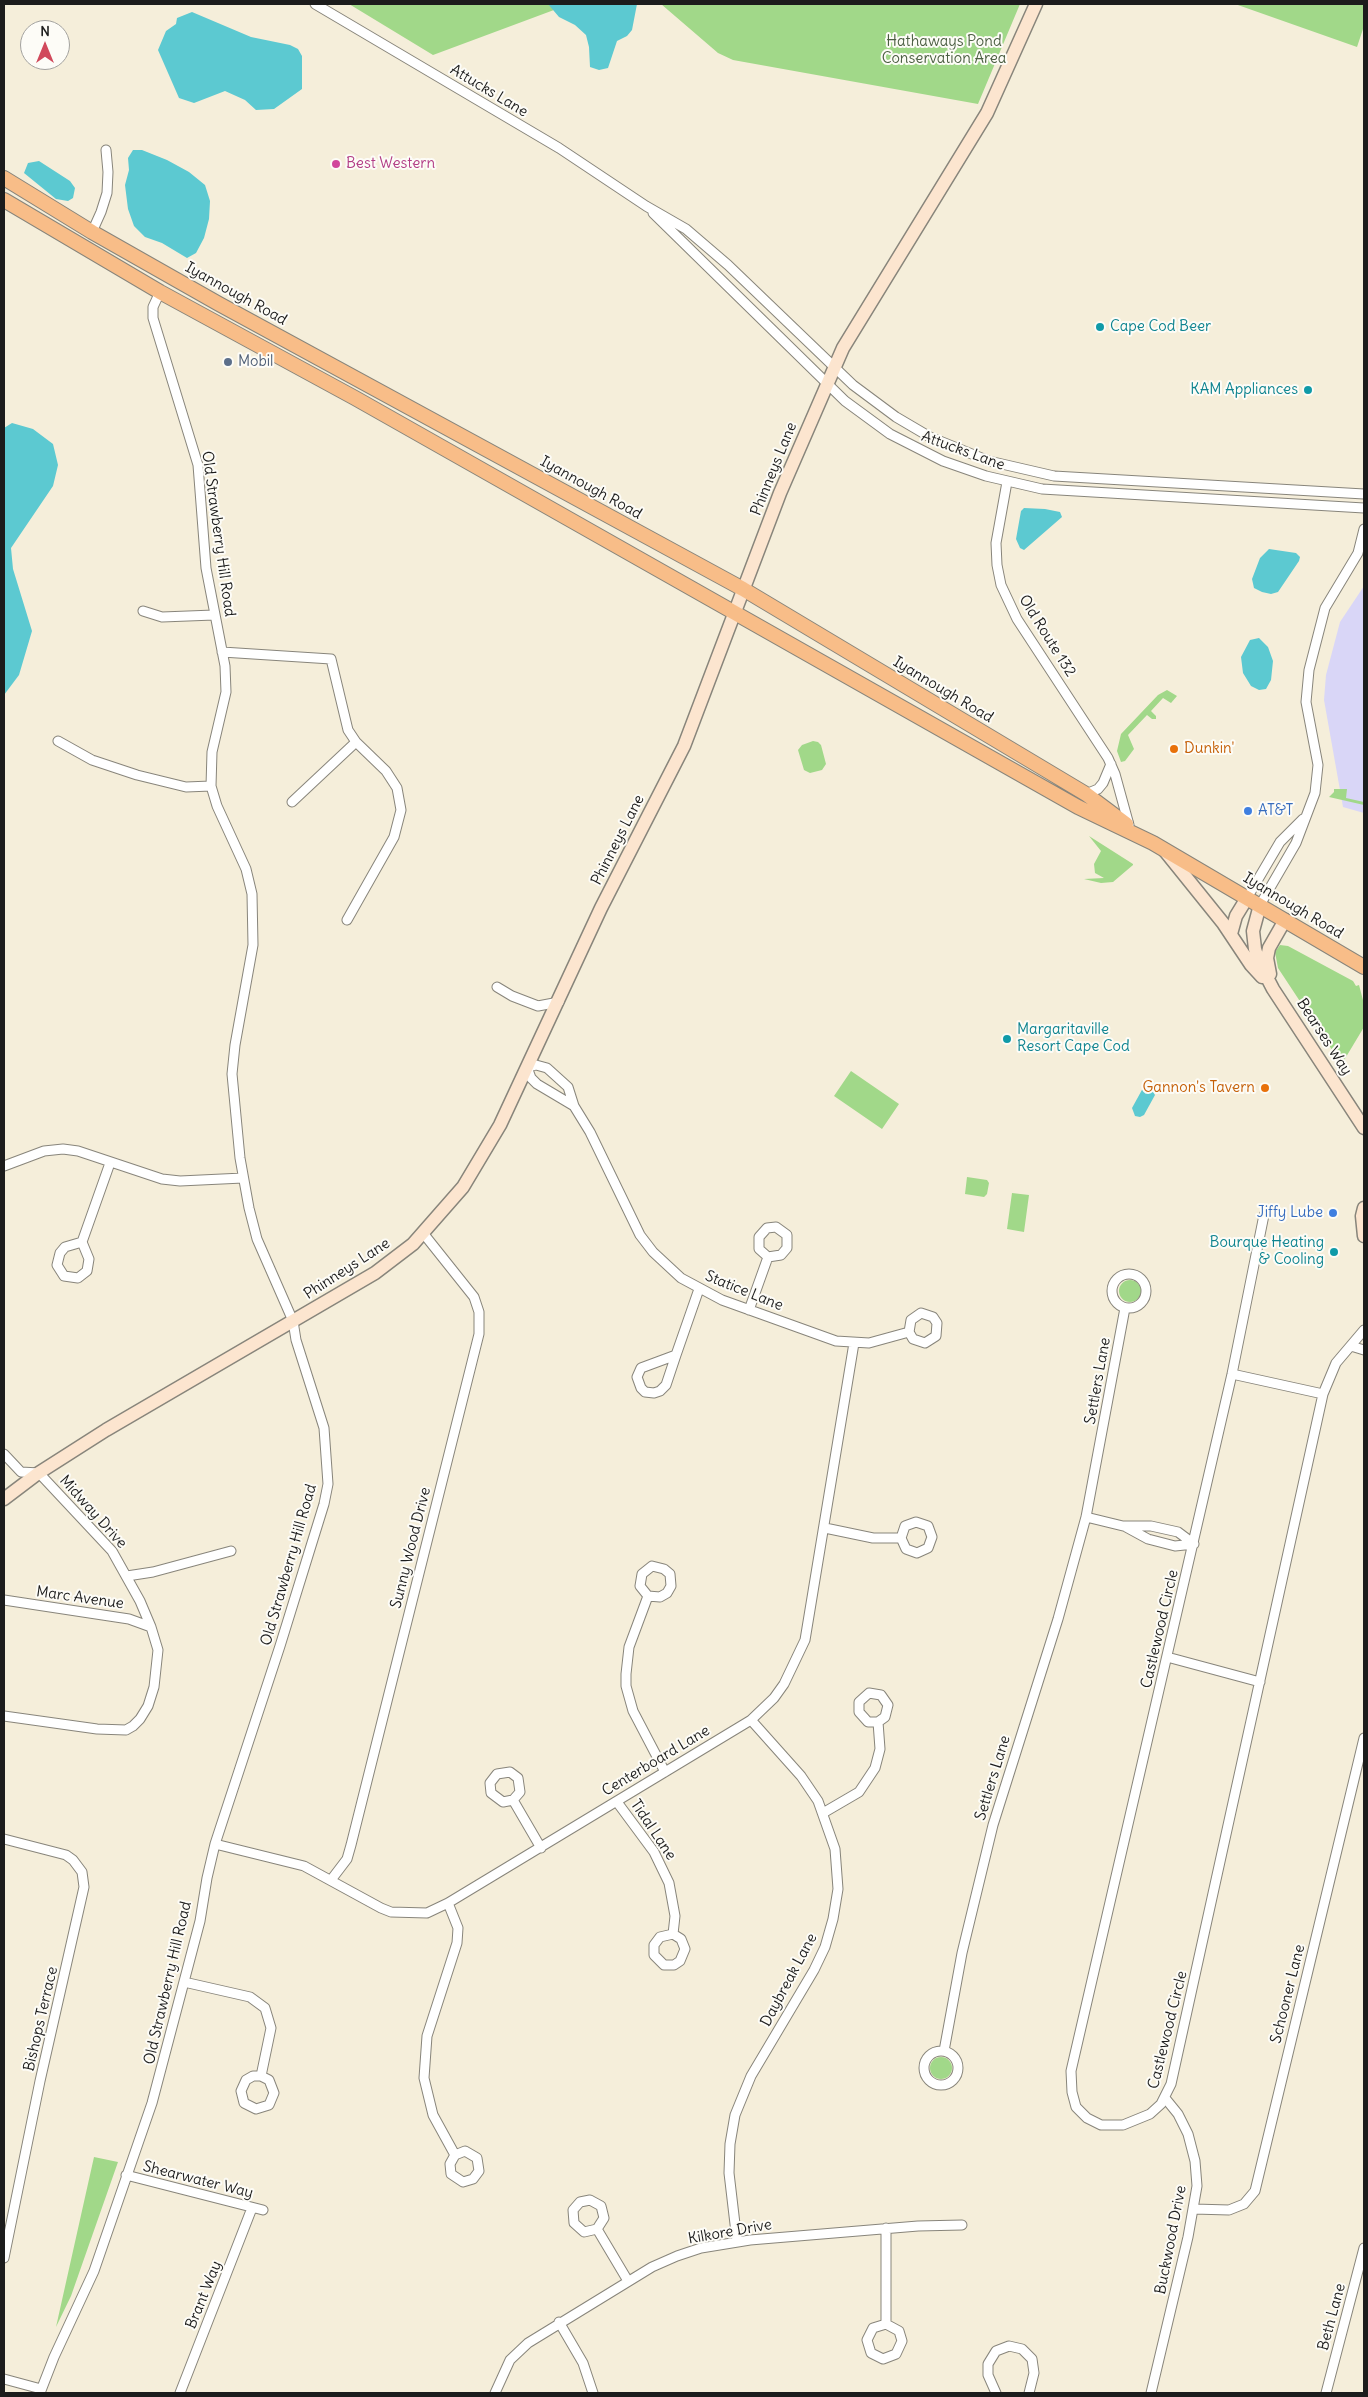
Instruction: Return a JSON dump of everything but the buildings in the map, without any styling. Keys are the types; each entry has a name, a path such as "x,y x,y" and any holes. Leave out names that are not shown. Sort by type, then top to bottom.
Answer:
{"main road":[{"name":"Phinneys Lane","path":"4,1499 40,1473 132,1414 375,1273 423,1234 472,1175 492,1140 559,1002 601,908 684,746 780,493 834,368 852,332 987,113 1036,4"},
{"name":"Iyannough Road","path":"4,178 92,232 744,589 1086,794 1158,846 1364,967"},
{"name":"Iyannough Road","path":"4,200 160,292 355,398 1078,807 1158,846"},
{"path":"1158,846 1231,934"},
{"name":"Bearses Way","path":"1246,898 1236,916 1231,934 1251,965 1273,989"},
{"name":"Bearses Way","path":"1260,905 1254,922 1255,949 1273,989 1364,1128"},
{"path":"1273,989 1268,953 1285,920"},
{"path":"1364,1208 1362,1216 1364,1236"}],"street":[{"name":"Attucks Lane","path":"315,4 559,148 646,206 686,229 707,246 834,368 867,396 911,427 968,454 1018,469 1074,478 1364,494"},
{"path":"92,232 102,212 107,193 106,150"},
{"name":"Attucks Lane","path":"646,206 826,385 874,424 904,443 965,469 1007,482 1060,491 1364,508"},
{"name":"Old Strawberry Hill Road","path":"41,2391 94,2270 163,2068 200,1921 205,1887 215,1844 283,1638 324,1504 328,1484 324,1428 296,1340 292,1321 257,1239 243,1178 232,1074 234,1045 252,959 254,907 246,869 216,806 211,786 212,752 226,692 222,652 206,568 198,465 153,318 153,307 160,292"},
{"name":"Old Route 132","path":"1007,482 996,543 997,565 1001,585 1017,619 1091,729 1111,764 1129,826"},
{"name":"Bearses Way","path":"1260,905 1296,843 1312,802 1318,779 1318,764 1306,702 1311,660 1325,608 1354,561 1364,529"},
{"path":"143,611 162,617 214,615"},
{"path":"222,652 331,659 344,722 356,742 392,779 400,798 401,810 394,837 347,920"},
{"path":"58,740 92,760 137,775 186,787 211,786"},
{"path":"292,802 356,742"},
{"path":"1086,794 1098,789 1103,783 1111,764"},
{"name":"Bearses Way","path":"1246,898 1280,842 1305,817"},
{"path":"497,987 512,996 538,1006 559,1002"},
{"name":"Statice Lane","path":"574,1106 537,1084 531,1078 527,1067 536,1065 552,1071 568,1087 574,1106 590,1132 640,1235 666,1266 699,1289 749,1310 836,1341 869,1343 909,1332"},
{"path":"4,1166 53,1150 78,1151 162,1179 180,1181 243,1178"},
{"path":"82,1242 110,1162"},
{"name":"Castlewood Circle","path":"1264,1215 1232,1374 1194,1544 1074,2056 1071,2084 1074,2101 1080,2112 1094,2123 1104,2126 1123,2125 1143,2117 1156,2109 1165,2098 1173,2079 1323,1394 1330,1372 1364,1330"},
{"name":"Sunny Wood Drive","path":"331,1880 347,1859 351,1845 479,1334 479,1312 474,1296 423,1234"},
{"path":"749,1310 768,1257"},
{"path":"676,1355 641,1368 637,1377 641,1388 651,1393 662,1390 676,1355 699,1289"},
{"name":"Settlers Lane","path":"944,2051 962,1953 993,1825 1058,1619 1086,1517 1125,1308"},
{"name":"Centerboard Lane","path":"215,1844 290,1861 331,1880 391,1912 428,1913 541,1848 751,1720 774,1698 784,1684 805,1640 825,1528 854,1343"},
{"path":"1351,1346 1364,1350"},
{"path":"1232,1374 1323,1394"},
{"path":"4,1454 21,1472 40,1473"},
{"name":"Midway Drive","path":"4,1716 119,1730 133,1726 148,1706 154,1687 158,1650 152,1627 128,1576 109,1547 40,1473"},
{"path":"1086,1517 1123,1526 1151,1526 1178,1532 1194,1544"},
{"path":"1123,1526 1148,1540 1175,1546 1194,1544"},
{"path":"825,1528 873,1538 901,1538"},
{"path":"128,1576 153,1572 231,1551"},
{"path":"648,1596 629,1648 626,1686 633,1711 665,1772"},
{"name":"Marc Avenue","path":"4,1600 129,1619 152,1627"},
{"path":"1167,1657 1260,1682"},
{"name":"Daybreak Lane","path":"737,2241 729,2173 730,2144 735,2115 751,2076 819,1960 834,1919 838,1888 838,1868 832,1837 818,1801 800,1776 751,1720"},
{"path":"823,1813 851,1798 871,1776 880,1749 878,1722"},
{"name":"Schooner Lane","path":"1194,2208 1229,2210 1244,2204 1255,2192 1364,1738"},
{"path":"513,1800 541,1848"},
{"name":"Tidal Lane","path":"616,1802 654,1852 665,1872 674,1907 673,1934"},
{"name":"Bishops Terrace","path":"4,1839 66,1855 73,1860 82,1872 84,1887 40,2081 4,2258"},
{"path":"448,1903 458,1928 457,1943 430,2024 424,2067 426,2089 432,2115 455,2155"},
{"path":"184,1982 250,1997 265,2008 271,2028 261,2076"},
{"name":"Buckwood Drive","path":"1151,2393 1194,2208 1197,2173 1192,2144 1178,2114 1165,2098"},
{"name":"Shearwater Way","path":"126,2175 263,2210"},
{"name":"Brant Way","path":"180,2393 252,2208"},
{"name":"Kilkore Drive","path":"495,2393 504,2370 518,2351 538,2335 652,2267 677,2256 701,2248 737,2241 886,2228 962,2225"},
{"path":"886,2228 886,2324"},
{"path":"597,2229 628,2281"},
{"name":"Beth Lane","path":"1326,2393 1364,2248"},
{"path":"559,2322 583,2363 593,2393"},
{"path":"886,2324 899,2331 902,2345 894,2357 883,2359 871,2353 867,2340 873,2328 886,2324"},
{"path":"996,2393 988,2375 988,2364 996,2351 1009,2346 1022,2348 1032,2359 1034,2373 1029,2393"},
{"path":"4,2379 41,2391"}],"shaded area":[{"path":"1364,586 1364,813 1343,807 1324,700 1326,675 1340,622"}],"green space":[{"path":"349,4 561,4 562,7 433,55"},
{"name":"Hathaways Pond Conservation Area","path":"661,4 1020,4 978,104 733,60 718,53"},
{"path":"1235,4 1364,4 1364,26 1357,47"},
{"path":"1167,690 1177,696 1171,703 1163,698 1151,711 1156,716 1156,719 1152,719 1147,715 1128,735 1134,749 1125,761 1121,762 1117,751 1121,734 1158,695"},
{"path":"813,741 821,745 826,764 822,770 810,773 804,770 798,750 802,745"},
{"path":"1334,789 1347,789 1346,798 1364,802 1364,805 1329,797 1334,792"},
{"path":"1089,836 1133,865 1113,882 1101,883 1084,879 1104,878 1095,873 1094,864 1101,851"},
{"path":"1280,945 1288,946 1353,981 1356,986 1359,985 1364,1004 1364,1027 1343,1062 1340,1062 1278,968 1275,952"},
{"path":"851,1071 899,1104 882,1129 834,1096"},
{"path":"967,1177 987,1180 989,1183 987,1194 984,1197 965,1194"},
{"path":"1012,1193 1029,1195 1024,1232 1007,1229"},
{"path":"1130,1280 1138,1283 1141,1291 1138,1299 1130,1302 1122,1299 1119,1291 1122,1283"},
{"path":"941,2057 949,2060 952,2068 949,2076 941,2079 933,2076 930,2068 933,2060"},
{"path":"94,2157 118,2162 71,2296 56,2327"}],"water":[{"path":"548,4 637,4 632,30 627,36 617,41 608,68 599,70 590,67 586,35 575,25 559,17"},
{"path":"192,12 251,37 290,45 298,49 302,56 302,89 274,109 256,110 245,100 225,91 194,103 179,98 158,50 166,31 176,24 177,18"},
{"path":"133,150 142,150 167,160 189,172 205,185 210,201 209,219 204,238 196,253 187,258 162,243 145,237 134,226 128,209 125,185 129,170 128,158"},
{"path":"39,161 70,181 75,188 73,198 68,201 56,199 24,173 28,163"},
{"path":"12,423 33,429 53,444 58,465 53,486 11,548 13,569 32,631 19,675 4,695 4,428"},
{"path":"1024,508 1060,512 1062,517 1024,550 1020,548 1016,539 1021,511"},
{"path":"1269,549 1296,553 1300,557 1278,592 1271,594 1254,588 1252,579 1260,558"},
{"path":"1259,638 1268,647 1273,661 1271,680 1266,689 1259,690 1251,686 1243,673 1241,657 1250,640"},
{"path":"1150,1087 1155,1095 1144,1115 1140,1117 1135,1116 1132,1108 1143,1088"}],"place":[{"name":"Best Western","path":"336,164"},
{"name":"Cape Cod Beer","path":"1100,327"},
{"name":"Mobil","path":"228,362"},
{"name":"KAM Appliances","path":"1308,390"},
{"name":"Dunkin'","path":"1174,749"},
{"name":"AT&T","path":"1248,811"},
{"name":"Margaritaville Resort Cape Cod","path":"1007,1039"},
{"name":"Gannon's Tavern","path":"1265,1088"},
{"name":"Jiffy Lube","path":"1333,1213"},
{"name":"Bourque Heating & Cooling","path":"1334,1252"}]}
